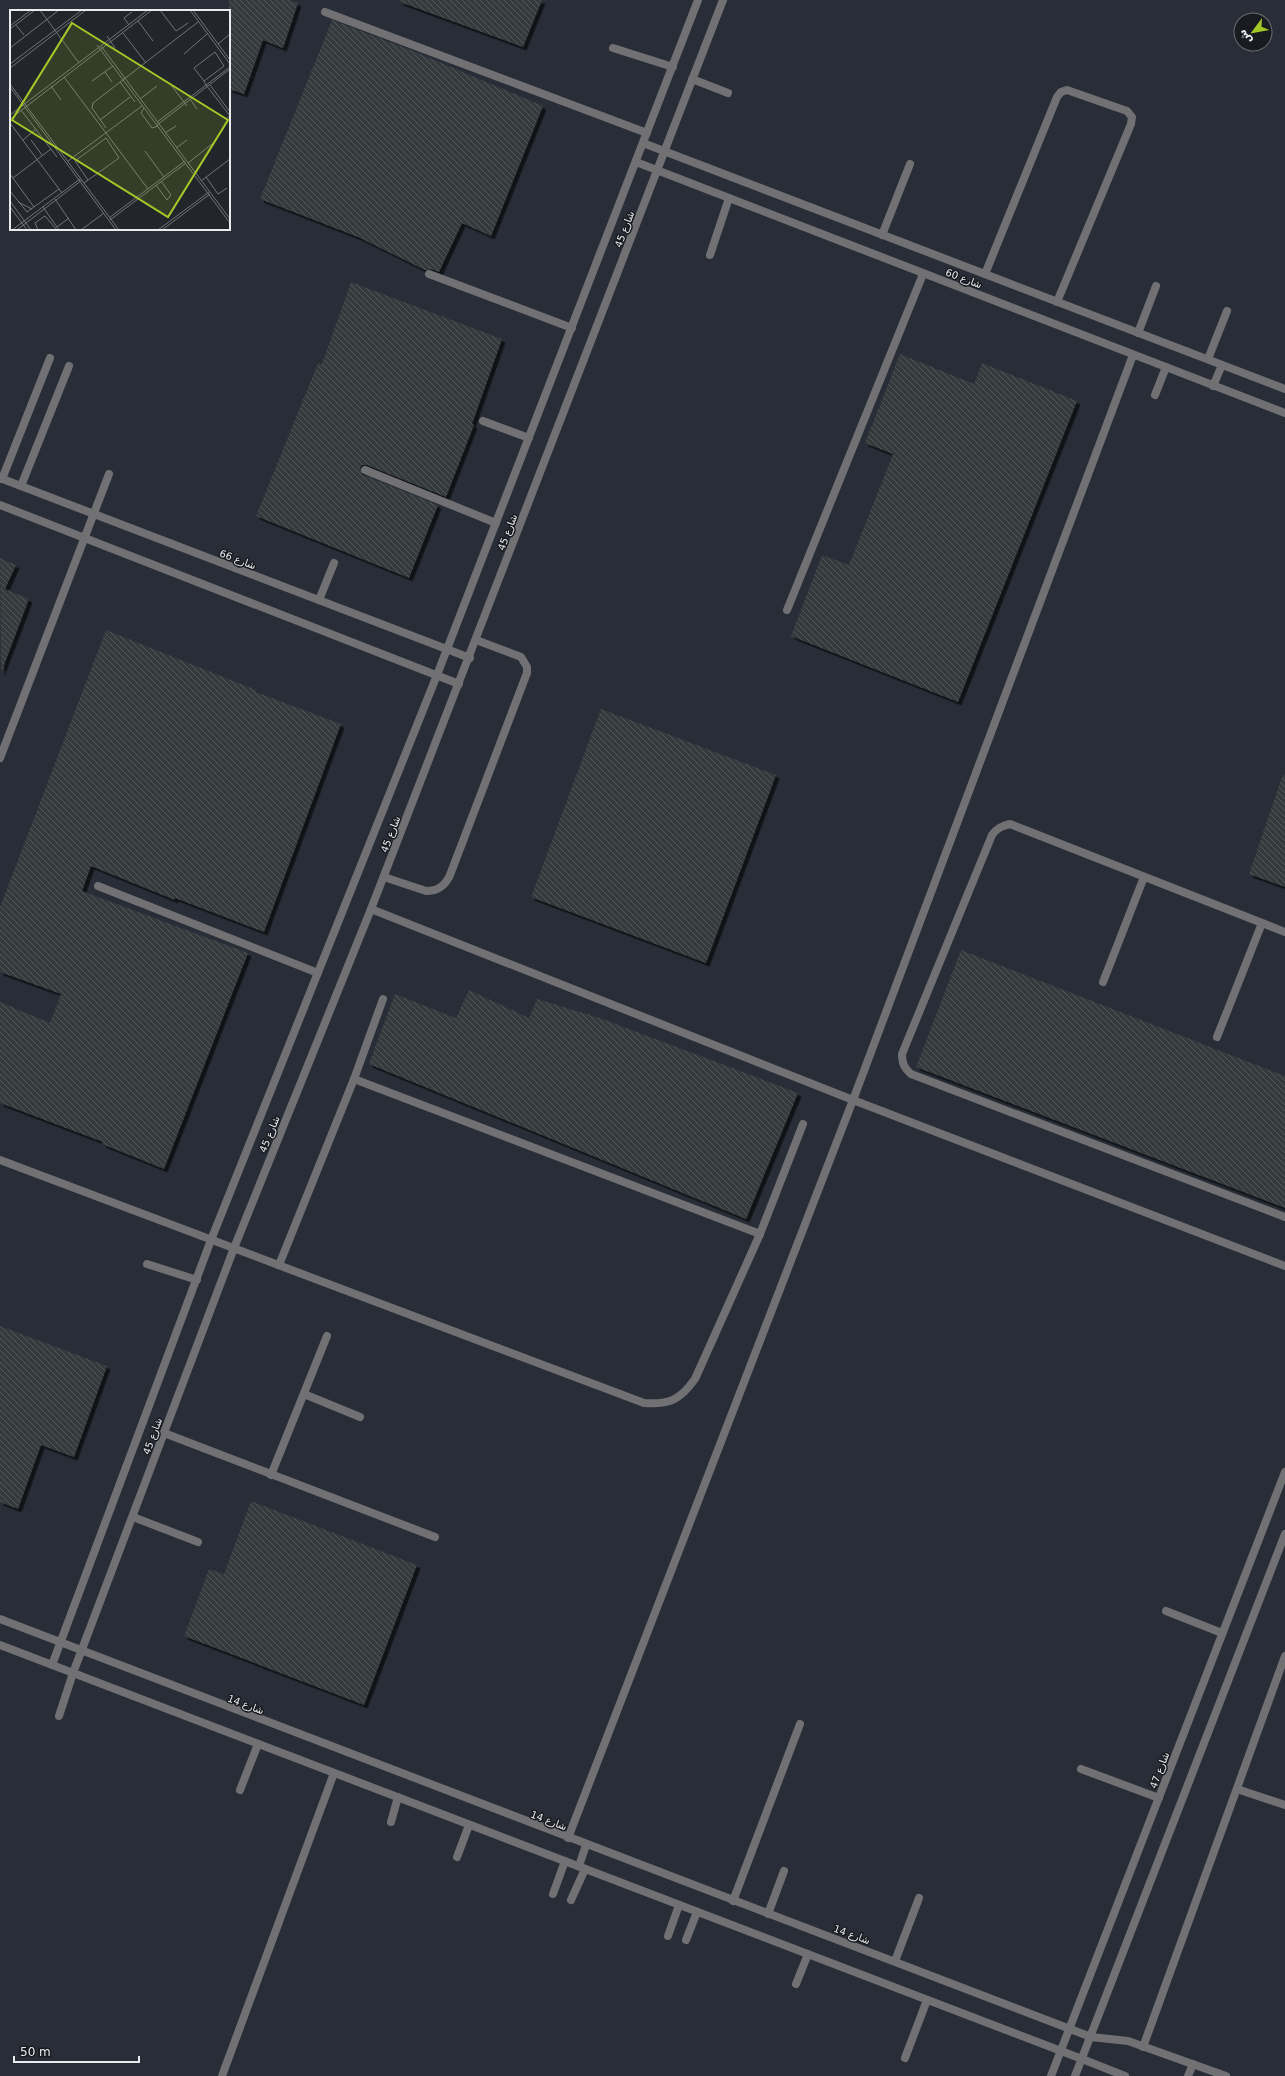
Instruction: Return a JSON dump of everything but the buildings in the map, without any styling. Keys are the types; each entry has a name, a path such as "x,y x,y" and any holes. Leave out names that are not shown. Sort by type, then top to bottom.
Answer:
{"street":[{"name":"شارع 45","path":"52,1665 211,1240 448,649 698,0"},
{"name":"شارع 45","path":"59,1716 73,1673 234,1248 384,877 470,658 723,0"},
{"path":"325,12 647,133"},
{"path":"613,48 673,67"},
{"path":"692,79 728,93"},
{"path":"985,274 1057,97 1061,92 1067,90 1127,111 1132,117 1131,124 1057,302"},
{"name":"شارع 60","path":"643,143 1285,389"},
{"name":"شارع 60","path":"636,162 1285,413"},
{"path":"882,235 910,164"},
{"path":"710,255 729,198"},
{"path":"430,274 572,328"},
{"path":"787,610 924,274"},
{"path":"1138,333 1156,286"},
{"path":"1208,359 1227,311"},
{"path":"568,1838 853,1100 1133,355"},
{"path":"1,478 50,358"},
{"path":"1213,386 1222,365"},
{"path":"22,486 69,366"},
{"path":"1155,395 1166,367"},
{"path":"483,421 529,438"},
{"path":"365,470 496,523"},
{"path":"0,758 109,474"},
{"name":"شارع 66","path":"1,478 470,658"},
{"path":"0,505 459,684"},
{"path":"319,600 334,563"},
{"path":"384,877 426,891 432,891 444,886 450,875 528,673 527,667 521,657 476,640"},
{"path":"1285,932 1010,824 998,828 992,835 902,1054 902,1062 905,1070 911,1074 1285,1217"},
{"path":"1103,982 1144,876"},
{"path":"98,886 318,973"},
{"path":"371,909 853,1100 1285,1266"},
{"path":"1217,1037 1262,923"},
{"path":"279,1265 354,1079 383,999"},
{"path":"354,1079 760,1234"},
{"path":"0,1160 644,1402 659,1404 673,1400 686,1392 694,1379 760,1234 803,1124"},
{"path":"147,1264 197,1280"},
{"path":"272,1475 327,1336"},
{"path":"304,1394 360,1417"},
{"path":"164,1433 435,1537"},
{"name":"شارع 47","path":"1051,2076 1285,1472"},
{"path":"133,1517 198,1542"},
{"path":"1075,2076 1285,1534"},
{"path":"1166,1611 1222,1633"},
{"name":"شارع 14","path":"0,1619 81,1652 586,1845 895,1961 1091,2037 1114,2039 1143,2047 1226,2076"},
{"path":"0,1645 1125,2076"},
{"path":"1143,2047 1285,1656"},
{"path":"734,1901 800,1724"},
{"path":"240,1790 258,1744"},
{"path":"1081,1769 1159,1798"},
{"path":"222,2076 334,1773"},
{"path":"1237,1789 1285,1805"},
{"path":"391,1822 398,1797"},
{"path":"457,1857 469,1825"},
{"path":"571,1900 582,1868 586,1845"},
{"path":"552,1894 565,1861"},
{"path":"768,1914 784,1871"},
{"path":"895,1961 919,1898"},
{"path":"668,1936 679,1905"},
{"path":"686,1940 697,1912"},
{"path":"796,1984 808,1954"},
{"path":"905,2058 927,2000"},
{"path":"1188,2076 1193,2064"}],"shaded area":[{"path":"0,0 1285,0 1285,2076 0,2076"}]}
